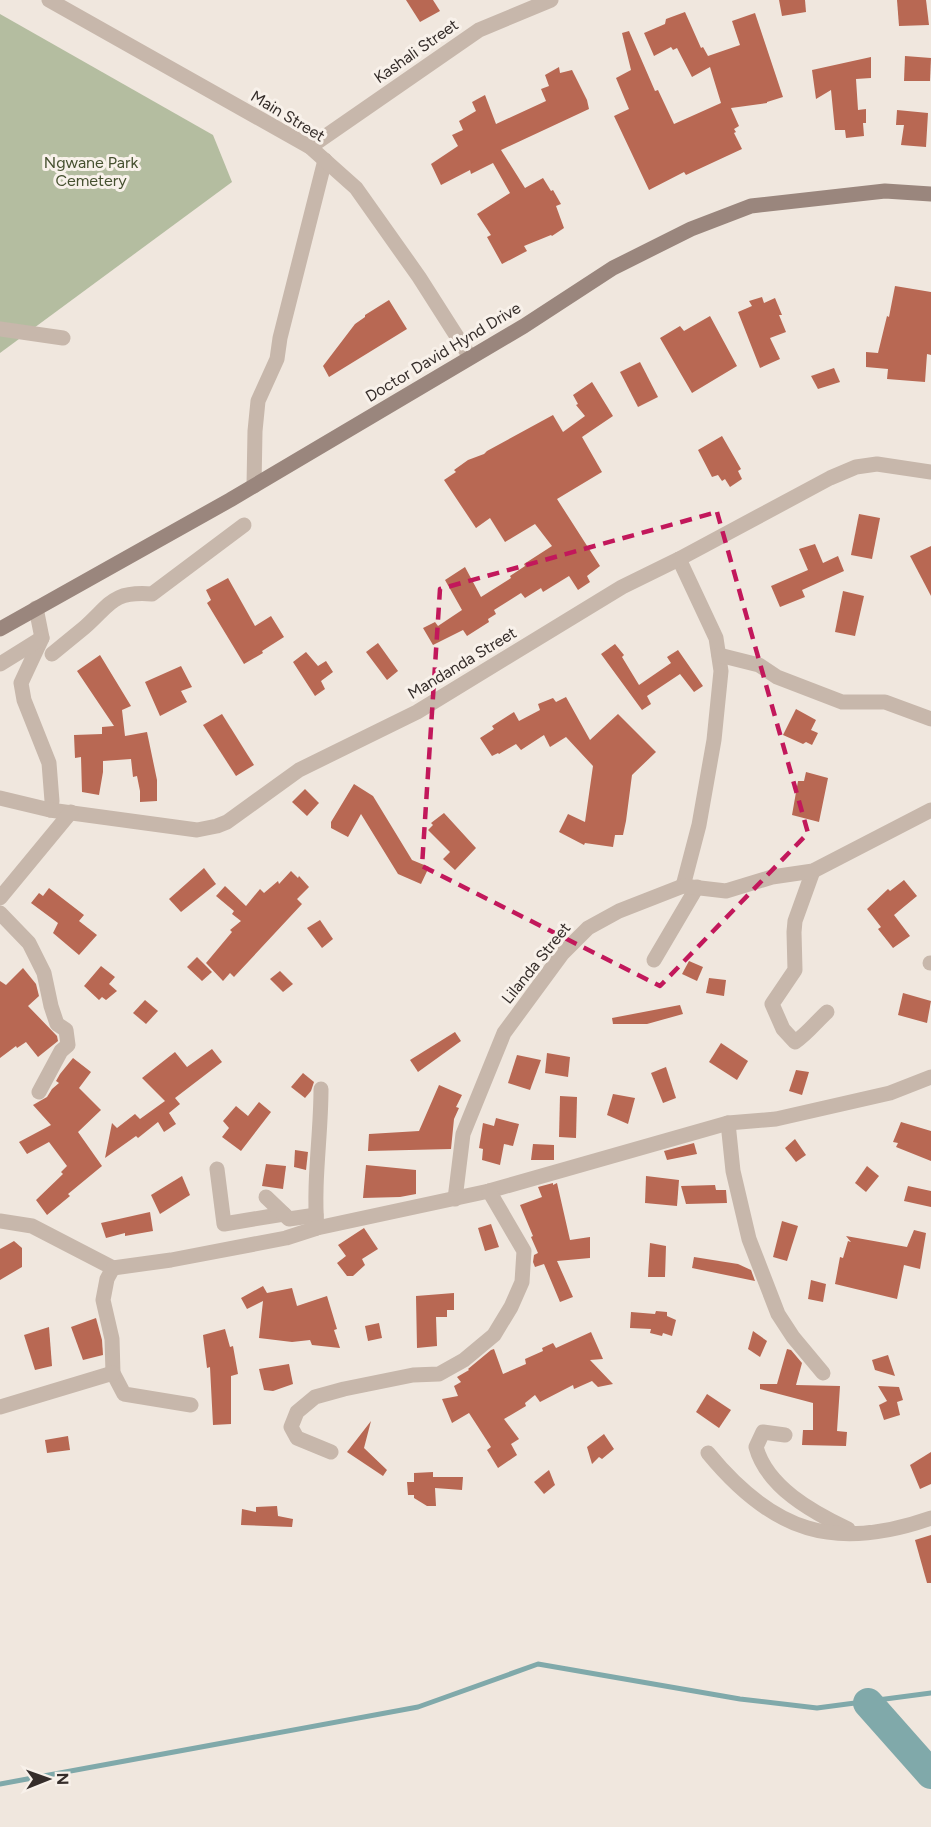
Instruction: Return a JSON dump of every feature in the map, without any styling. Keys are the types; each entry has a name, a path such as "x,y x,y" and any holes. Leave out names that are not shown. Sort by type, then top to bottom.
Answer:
{"main road":[{"name":"Doctor David Hynd Drive","path":"0,628 254,486 524,326 613,268 691,229 751,206 885,191 931,194"}],"street":[{"name":"Main Street","path":"49,0 310,147 356,188 470,357"},
{"name":"Kashali Street","path":"310,147 479,30 551,0"},
{"path":"254,486 258,401 277,359 280,338 325,160"},
{"path":"0,329 63,338"},
{"name":"Mandanda Street","path":"0,798 50,810 197,830 217,826 227,822 299,770 417,712 622,587 831,478 856,467 877,464 931,472"},
{"path":"52,654 86,627 112,600 135,592 152,594 244,525"},
{"path":"654,960 690,886 714,740 721,671 716,638 679,559"},
{"path":"36,608 42,638 21,683 24,700 49,763 52,801 50,810"},
{"path":"0,664 42,638"},
{"path":"719,655 759,665 777,677 842,702 885,702 931,720"},
{"name":"Lilanda Street","path":"454,1198 463,1134 504,1033 562,954 588,928 619,911 690,886 726,891 772,877 813,870 931,810"},
{"path":"0,898 71,812"},
{"path":"813,870 795,921 795,970 772,1004 783,1029 795,1042 827,1012"},
{"path":"0,913 29,943 44,973 57,1024 66,1030 68,1046 61,1051 39,1092"},
{"path":"266,1197 290,1219 316,1222 454,1198 489,1191 729,1123 776,1119 890,1093 931,1077"},
{"path":"316,1222 316,1162 321,1119 321,1089"},
{"path":"729,1123 733,1171 749,1239 778,1314 793,1337 823,1373"},
{"path":"217,1169 224,1224 284,1214"},
{"path":"331,1452 297,1438 291,1427 297,1412 315,1397 413,1375 439,1374 464,1360 494,1335 506,1316 522,1282 524,1251 489,1191"},
{"path":"0,1221 32,1226 113,1268 286,1238 316,1222"},
{"path":"113,1268 107,1279 103,1300 112,1339 113,1373 124,1395 191,1405"},
{"path":"0,1407 113,1373"},
{"path":"785,1435 763,1432 756,1447 760,1462 779,1484 821,1517 862,1535"},
{"path":"708,1453 728,1478 751,1498 781,1519 810,1528 862,1535 931,1518"}],"highlighted area":[{"path":"717,512 808,833 660,986 422,866 440,589"}],"green space":[{"name":"Ngwane Park Cemetery","path":"0,14 213,135 232,182 0,353"}],"building":[{"path":"406,0 433,0 440,11 420,22"},
{"path":"779,0 805,0 806,12 782,16"},
{"path":"897,0 926,0 929,25 899,26"},
{"path":"685,12 701,48 703,47 708,56 740,45 732,21 755,13 783,97 767,103 731,108 739,126 734,129 736,132 734,133 742,149 686,175 684,172 649,190 614,116 629,109 616,78 631,70 622,33 629,31 655,91 658,90 674,124 721,103 710,67 692,77 677,48 673,50 671,47 654,56 644,33 665,24 666,19"},
{"path":"905,56 931,58 930,81 904,81"},
{"path":"871,57 871,78 856,79 858,110 866,109 866,123 863,123 864,136 846,138 845,130 835,130 831,90 816,99 812,70"},
{"path":"559,67 560,73 572,70 589,109 501,150 525,188 543,178 551,191 553,190 561,204 556,206 564,228 552,236 524,246 527,251 502,264 487,237 491,235 477,214 510,193 493,163 471,174 470,170 441,185 431,164 458,146 452,135 463,130 459,121 476,111 472,102 485,95 496,124 546,101 541,89 549,86 545,75"},
{"path":"897,110 928,113 926,147 901,145 904,125 896,125"},
{"path":"895,286 931,292 931,355 927,354 925,382 887,379 888,369 866,367 866,352 878,353 887,316 889,317"},
{"path":"762,297 764,303 775,298 786,332 770,338 780,359 760,368 738,312 752,306 749,301"},
{"path":"389,300 407,329 329,377 323,366 355,324"},
{"path":"710,316 737,366 692,393 660,338 680,326 684,331"},
{"path":"640,362 658,397 638,407 620,372"},
{"path":"834,368 840,382 818,389 811,376"},
{"path":"592,382 613,416 582,437 602,472 557,499 600,566 587,576 590,582 578,590 569,576 543,592 541,588 525,598 521,593 494,610 496,614 488,619 489,622 467,636 463,630 433,645 423,628 435,622 438,626 462,610 445,580 465,567 481,597 511,578 510,576 525,566 524,564 552,546 535,524 505,542 490,518 476,528 444,480 468,460 484,454 553,415 563,432 585,416 576,405 578,404 573,395"},
{"path":"722,436 741,469 738,471 742,479 730,487 725,479 722,481 718,475 712,477 698,450"},
{"path":"859,514 880,518 872,559 851,555"},
{"path":"815,544 823,563 838,556 844,571 802,590 805,597 780,607 771,586 808,570 799,549"},
{"path":"931,546 931,596 910,556"},
{"path":"228,578 255,626 271,616 284,637 244,664 207,603 211,600 206,590"},
{"path":"843,591 864,596 855,636 835,632"},
{"path":"378,643 398,671 387,680 366,652"},
{"path":"615,644 624,655 622,657 639,685 671,663 667,657 678,650 703,686 694,692 680,674 647,696 651,704 642,710 601,654"},
{"path":"306,652 318,666 326,661 333,672 321,681 325,689 315,696 293,662"},
{"path":"100,655 131,706 122,710 125,736 147,732 157,780 157,801 140,802 137,776 133,777 131,759 103,761 99,795 82,792 81,757 75,758 74,735 102,734 102,727 114,726 77,671"},
{"path":"181,666 192,687 181,691 187,702 160,716 145,682"},
{"path":"566,697 590,740 618,714 656,752 632,775 623,835 615,835 613,847 585,843 584,845 559,832 568,814 585,822 593,766 566,737 550,747 544,735 521,750 516,744 492,756 480,738 494,729 492,726 514,712 519,721 540,710 538,704 553,698 556,702"},
{"path":"796,709 816,720 811,730 818,733 812,745 806,742 803,744 783,735"},
{"path":"222,714 254,765 236,776 203,725"},
{"path":"806,772 828,778 819,822 792,815 798,781 804,781"},
{"path":"354,784 373,796 412,860 429,867 421,884 398,874 361,814 348,837 331,828 331,822"},
{"path":"305,789 319,803 307,816 292,802"},
{"path":"444,813 476,848 455,870 443,859 450,852 428,830 433,825 431,823"},
{"path":"204,868 216,884 181,912 169,899"},
{"path":"291,871 309,887 297,899 302,904 234,977 230,973 223,981 206,963 232,932 230,930 241,921 232,914 234,911 216,896 225,886 246,906 260,889 264,893 278,881 279,884"},
{"path":"904,880 917,896 894,915 910,936 893,948 878,929 881,927 867,909 888,889 890,891"},
{"path":"49,888 84,915 79,921 97,935 79,955 53,933 58,923 31,903 39,893 43,896"},
{"path":"320,920 333,939 322,948 307,928"},
{"path":"197,957 212,972 202,981 187,967"},
{"path":"689,961 703,967 697,981 682,974"},
{"path":"101,966 115,977 109,984 117,991 106,1000 102,997 99,1000 84,986"},
{"path":"23,968 36,984 39,996 28,1006 57,1036 58,1041 38,1057 26,1042 17,1048 16,1046 0,1058 0,981 6,985"},
{"path":"280,971 293,984 283,992 270,979"},
{"path":"709,978 726,980 724,996 706,993"},
{"path":"903,993 931,1001 927,1023 898,1015"},
{"path":"145,1000 158,1011 146,1024 133,1013"},
{"path":"680,1005 683,1014 647,1024 613,1024 612,1018"},
{"path":"455,1032 461,1041 418,1072 410,1060"},
{"path":"721,1043 748,1061 737,1080 709,1062"},
{"path":"212,1049 222,1062 175,1098 180,1104 169,1113 176,1124 164,1132 158,1122 138,1138 136,1136 105,1158 112,1123 117,1128 135,1114 140,1119 165,1101 142,1078 175,1052 187,1067"},
{"path":"547,1053 570,1057 568,1077 545,1073"},
{"path":"517,1055 541,1060 530,1090 508,1083"},
{"path":"73,1058 91,1072 79,1088 101,1110 78,1132 102,1166 47,1215 36,1200 63,1174 61,1172 67,1166 49,1142 27,1154 19,1142 51,1125 33,1105 47,1097 59,1083 56,1081"},
{"path":"666,1067 676,1098 663,1103 651,1073"},
{"path":"796,1070 809,1072 802,1095 789,1091"},
{"path":"303,1073 314,1082 305,1098 291,1087"},
{"path":"439,1085 462,1095 456,1107 459,1108 454,1119 451,1149 368,1151 369,1134 419,1131"},
{"path":"613,1094 635,1098 628,1124 607,1115"},
{"path":"560,1096 577,1097 576,1138 559,1137"},
{"path":"259,1102 271,1112 241,1151 222,1137 229,1128 223,1121 236,1106 248,1116"},
{"path":"496,1118 519,1124 513,1146 504,1144 500,1165 482,1160 483,1149 479,1148 483,1123 494,1126"},
{"path":"901,1122 931,1131 931,1161 896,1147 898,1143 893,1142"},
{"path":"795,1139 806,1155 796,1162 785,1148"},
{"path":"694,1143 697,1154 667,1160 664,1151"},
{"path":"533,1144 554,1145 554,1160 531,1160"},
{"path":"295,1150 308,1152 306,1170 294,1167"},
{"path":"266,1164 286,1166 283,1189 262,1186"},
{"path":"366,1165 416,1170 416,1194 363,1198"},
{"path":"867,1166 879,1176 866,1192 855,1183"},
{"path":"182,1176 190,1195 160,1214 151,1195"},
{"path":"646,1176 679,1180 677,1206 645,1203"},
{"path":"553,1183 553,1185 557,1183 570,1240 590,1237 590,1258 557,1261 573,1297 560,1302 544,1264 535,1267 534,1255 538,1253 520,1205 542,1197 538,1187"},
{"path":"715,1185 716,1190 726,1190 727,1203 686,1204 681,1186"},
{"path":"908,1186 931,1191 931,1207 904,1201"},
{"path":"150,1212 153,1231 125,1236 125,1233 106,1238 101,1223"},
{"path":"782,1221 798,1226 787,1261 773,1257"},
{"path":"491,1224 499,1247 485,1251 478,1228"},
{"path":"364,1228 378,1249 362,1259 365,1265 353,1276 347,1276 337,1263 346,1256 338,1245"},
{"path":"914,1230 926,1233 920,1269 904,1265 897,1299 835,1284 840,1257 843,1258 848,1241 851,1242 846,1236 907,1247"},
{"path":"14,1241 22,1248 22,1267 0,1280 0,1249"},
{"path":"650,1243 666,1246 665,1277 648,1277"},
{"path":"694,1257 738,1264 751,1270 755,1281 692,1268"},
{"path":"811,1280 826,1284 823,1302 808,1299"},
{"path":"263,1286 267,1293 292,1288 297,1306 327,1296 340,1348 312,1345 310,1340 292,1342 259,1338 263,1301 247,1309 241,1298"},
{"path":"454,1293 454,1310 447,1310 447,1317 436,1317 437,1346 417,1348 416,1296"},
{"path":"656,1311 667,1312 667,1316 676,1320 672,1336 650,1333 651,1329 630,1328 631,1312 655,1314"},
{"path":"96,1318 102,1340 103,1355 83,1360 71,1327"},
{"path":"379,1323 382,1338 368,1341 365,1326"},
{"path":"49,1327 52,1366 35,1370 24,1335"},
{"path":"225,1329 230,1347 233,1346 238,1374 231,1376 231,1424 213,1425 210,1367 207,1368 203,1335"},
{"path":"753,1331 767,1341 760,1357 748,1349"},
{"path":"591,1332 603,1359 590,1360 613,1384 598,1387 592,1381 574,1389 573,1385 540,1402 535,1395 525,1403 526,1406 504,1419 519,1439 511,1444 517,1455 498,1468 487,1450 491,1447 469,1413 452,1423 442,1399 458,1396 454,1386 461,1382 457,1377 469,1370 491,1350 494,1349 503,1374 526,1364 525,1359 543,1351 542,1348 553,1343 556,1348"},
{"path":"787,1349 791,1350 802,1363 796,1385 840,1386 837,1431 847,1432 846,1446 802,1445 803,1430 813,1430 813,1403 760,1389 760,1384 777,1384"},
{"path":"888,1355 895,1376 875,1370 872,1360"},
{"path":"289,1364 293,1384 273,1391 264,1390 259,1369"},
{"path":"878,1386 899,1387 903,1400 897,1402 900,1415 884,1420 879,1405 887,1401"},
{"path":"707,1394 731,1410 719,1428 696,1412"},
{"path":"371,1421 364,1448 387,1470 383,1476 347,1452"},
{"path":"604,1434 614,1449 602,1459 599,1457 592,1464 587,1447"},
{"path":"68,1436 70,1450 47,1453 45,1440"},
{"path":"931,1452 931,1484 920,1489 910,1465"},
{"path":"549,1470 555,1485 544,1494 534,1482"},
{"path":"433,1472 433,1477 463,1477 462,1490 435,1488 436,1506 427,1506 414,1498 414,1495 408,1495 407,1482 414,1482 414,1473"},
{"path":"277,1506 278,1516 293,1519 292,1527 241,1525 242,1509 256,1512 256,1507"},
{"path":"931,1535 931,1583 927,1583 915,1540"}],"waterway":[{"path":"0,1784 418,1707 538,1664 740,1699 817,1708 931,1693"},
{"path":"868,1703 931,1774"}]}
